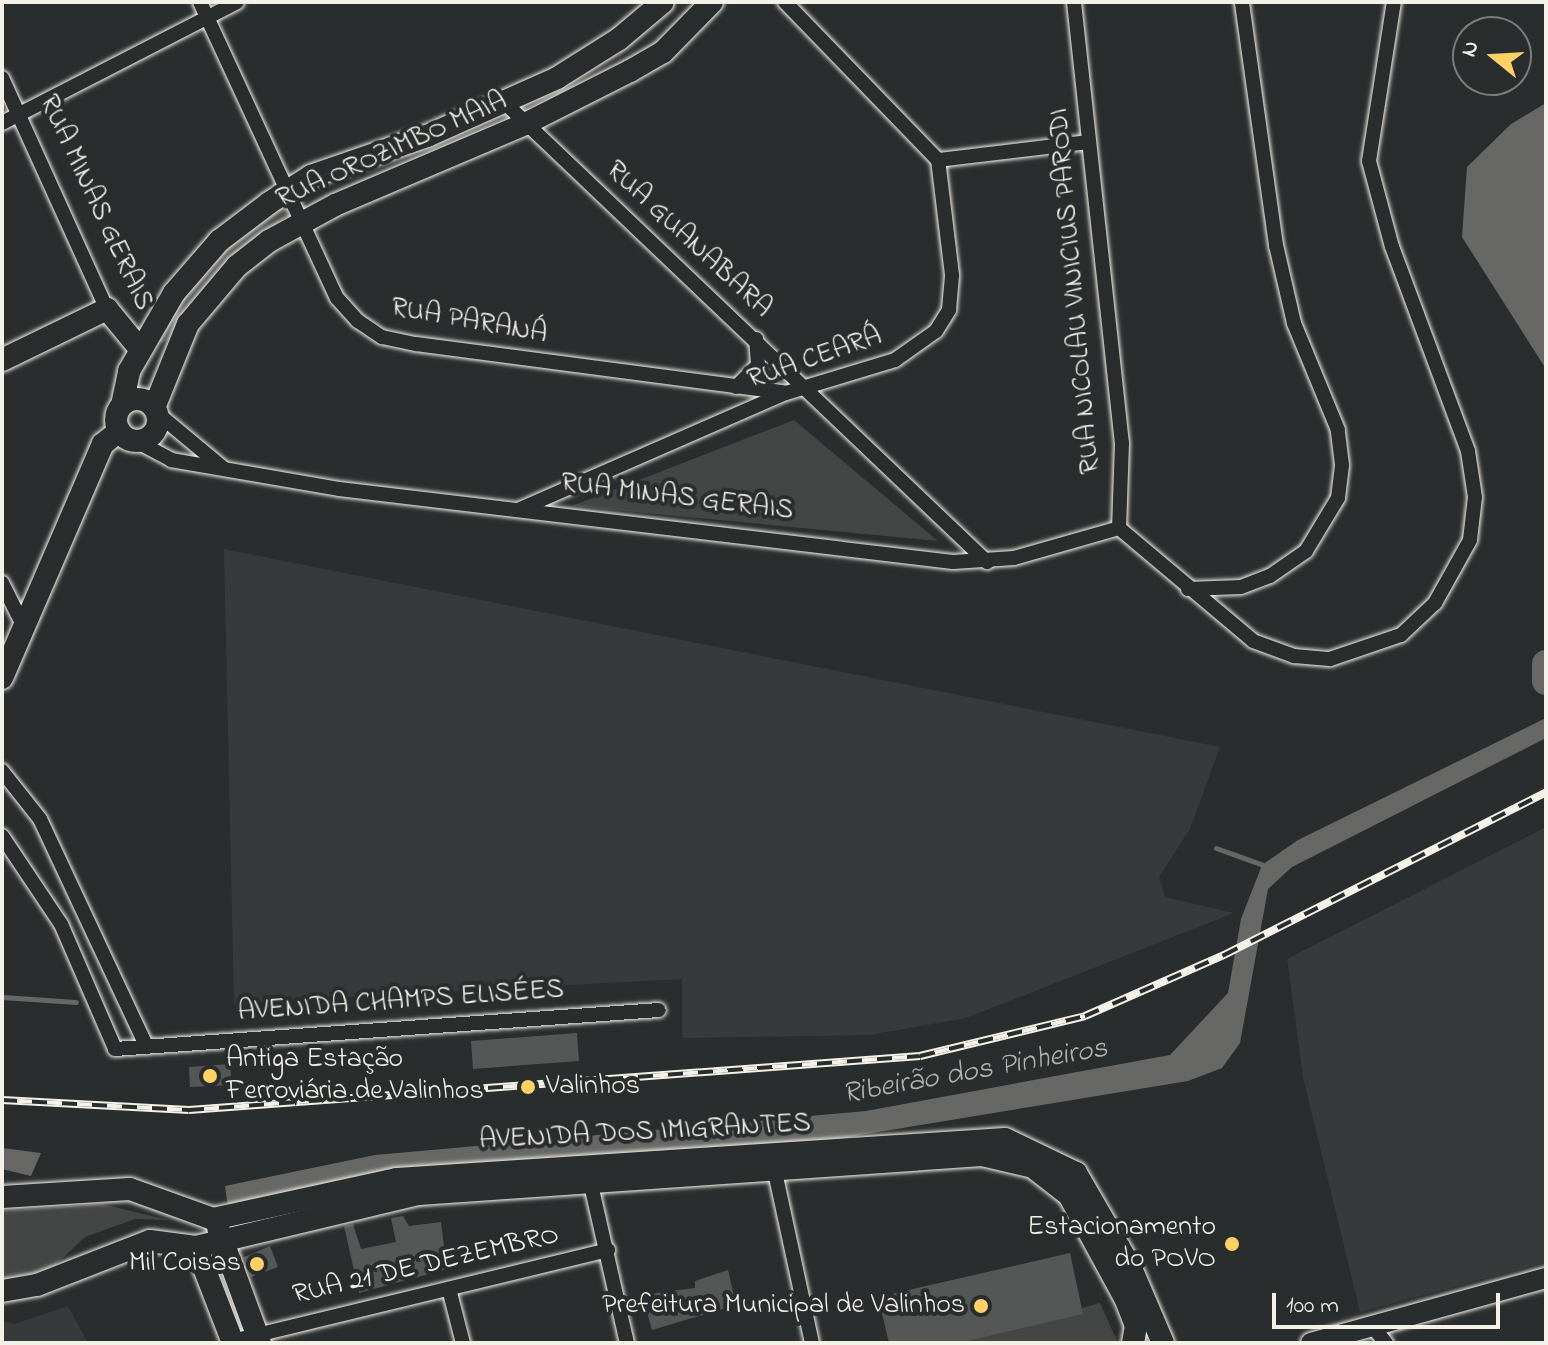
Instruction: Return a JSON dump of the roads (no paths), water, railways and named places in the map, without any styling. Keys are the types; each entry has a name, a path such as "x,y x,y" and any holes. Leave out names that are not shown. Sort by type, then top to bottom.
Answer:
{"main road":[{"name":"RUA OROZIMBO MAIA","path":"663,2 619,39 505,103 311,176 287,191 198,263 140,349 122,405 128,436 154,432 156,411 171,356 188,324 237,266 303,221 525,124 663,52 712,2"},
{"name":"RUA MINAS GERAIS","path":"107,309 140,349"},
{"path":"2,360 107,309"},
{"path":"140,349 171,356"},
{"path":"122,405 142,399 156,411"},
{"path":"2,678 103,444 128,436"},
{"name":"AVENIDA DOS IMIGRANTES","path":"2,1291 37,1285 150,1241 196,1247 405,1196 588,1173 981,1138 1025,1144 1076,1173 1131,1268 1163,1343"},
{"name":"AVENIDA DOS IMIGRANTES","path":"213,1219 397,1179 588,1173 775,1172 982,1155 1033,1167 1069,1195 1126,1300 1136,1326 1133,1343"},
{"path":"2,1197 130,1189 213,1219 225,1241 258,1338"},
{"path":"196,1247 232,1342"},
{"path":"1311,1343 1380,1335 1546,1278"}],"street":[{"name":"RUA PARANÁ","path":"200,2 337,298 382,337 786,393"},
{"path":"2,123 237,2"},
{"path":"785,2 938,160 1088,142"},
{"name":"RUA NICOLAU VINICIUS PARODI","path":"1074,2 1122,443 1119,528"},
{"path":"1188,589 1241,587 1270,576 1306,551 1338,498 1342,465 1338,430 1294,323 1279,258 1242,2"},
{"path":"1119,528 1253,641 1294,656 1330,659 1401,635 1435,603 1470,540 1475,497 1468,451 1392,247 1369,161 1394,2"},
{"name":"RUA MINAS GERAIS","path":"2,78 21,114 107,309"},
{"name":"RUA GUANABARA","path":"505,103 808,388 987,562"},
{"name":"RUA CEARÁ","path":"519,509 786,393 808,388 917,348 949,310 952,275 938,160"},
{"path":"736,387 758,365 755,338"},
{"name":"RUA MINAS GERAIS","path":"156,411 225,469"},
{"name":"RUA MINAS GERAIS","path":"128,436 171,460 409,500 519,509 987,562 1119,528"},
{"path":"2,583 24,627"},
{"path":"2,771 40,819 147,1047"},
{"name":"AVENIDA CHAMPS ELISÉES","path":"2,836 61,924 111,1044 122,1050 659,1010"},
{"path":"775,1172 812,1343"},
{"path":"588,1173 627,1343"},
{"name":"RUA 21 DE DEZEMBRO","path":"232,1342 608,1250"},
{"path":"449,1289 463,1343"}],"waterway":[{"path":"1546,664 1546,681"},
{"path":"1216,848 1266,866"},
{"path":"2,997 76,1002"}],"railway":[{"path":"2,1100 189,1110 920,1056 1085,1016 1224,955 1546,792"}],"place":[{"name":"Antiga Estação Ferroviária de Valinhos","path":"210,1076"},
{"name":"Valinhos","path":"528,1087"},
{"name":"Estacionamento do POVO","path":"1232,1244"},
{"name":"Mil Coisas","path":"257,1264"},
{"name":"Prefeitura Municipal de Valinhos","path":"981,1306"}],"water label":[{"name":"Ribeirão dos Pinheiros","path":"975,1072"}]}
